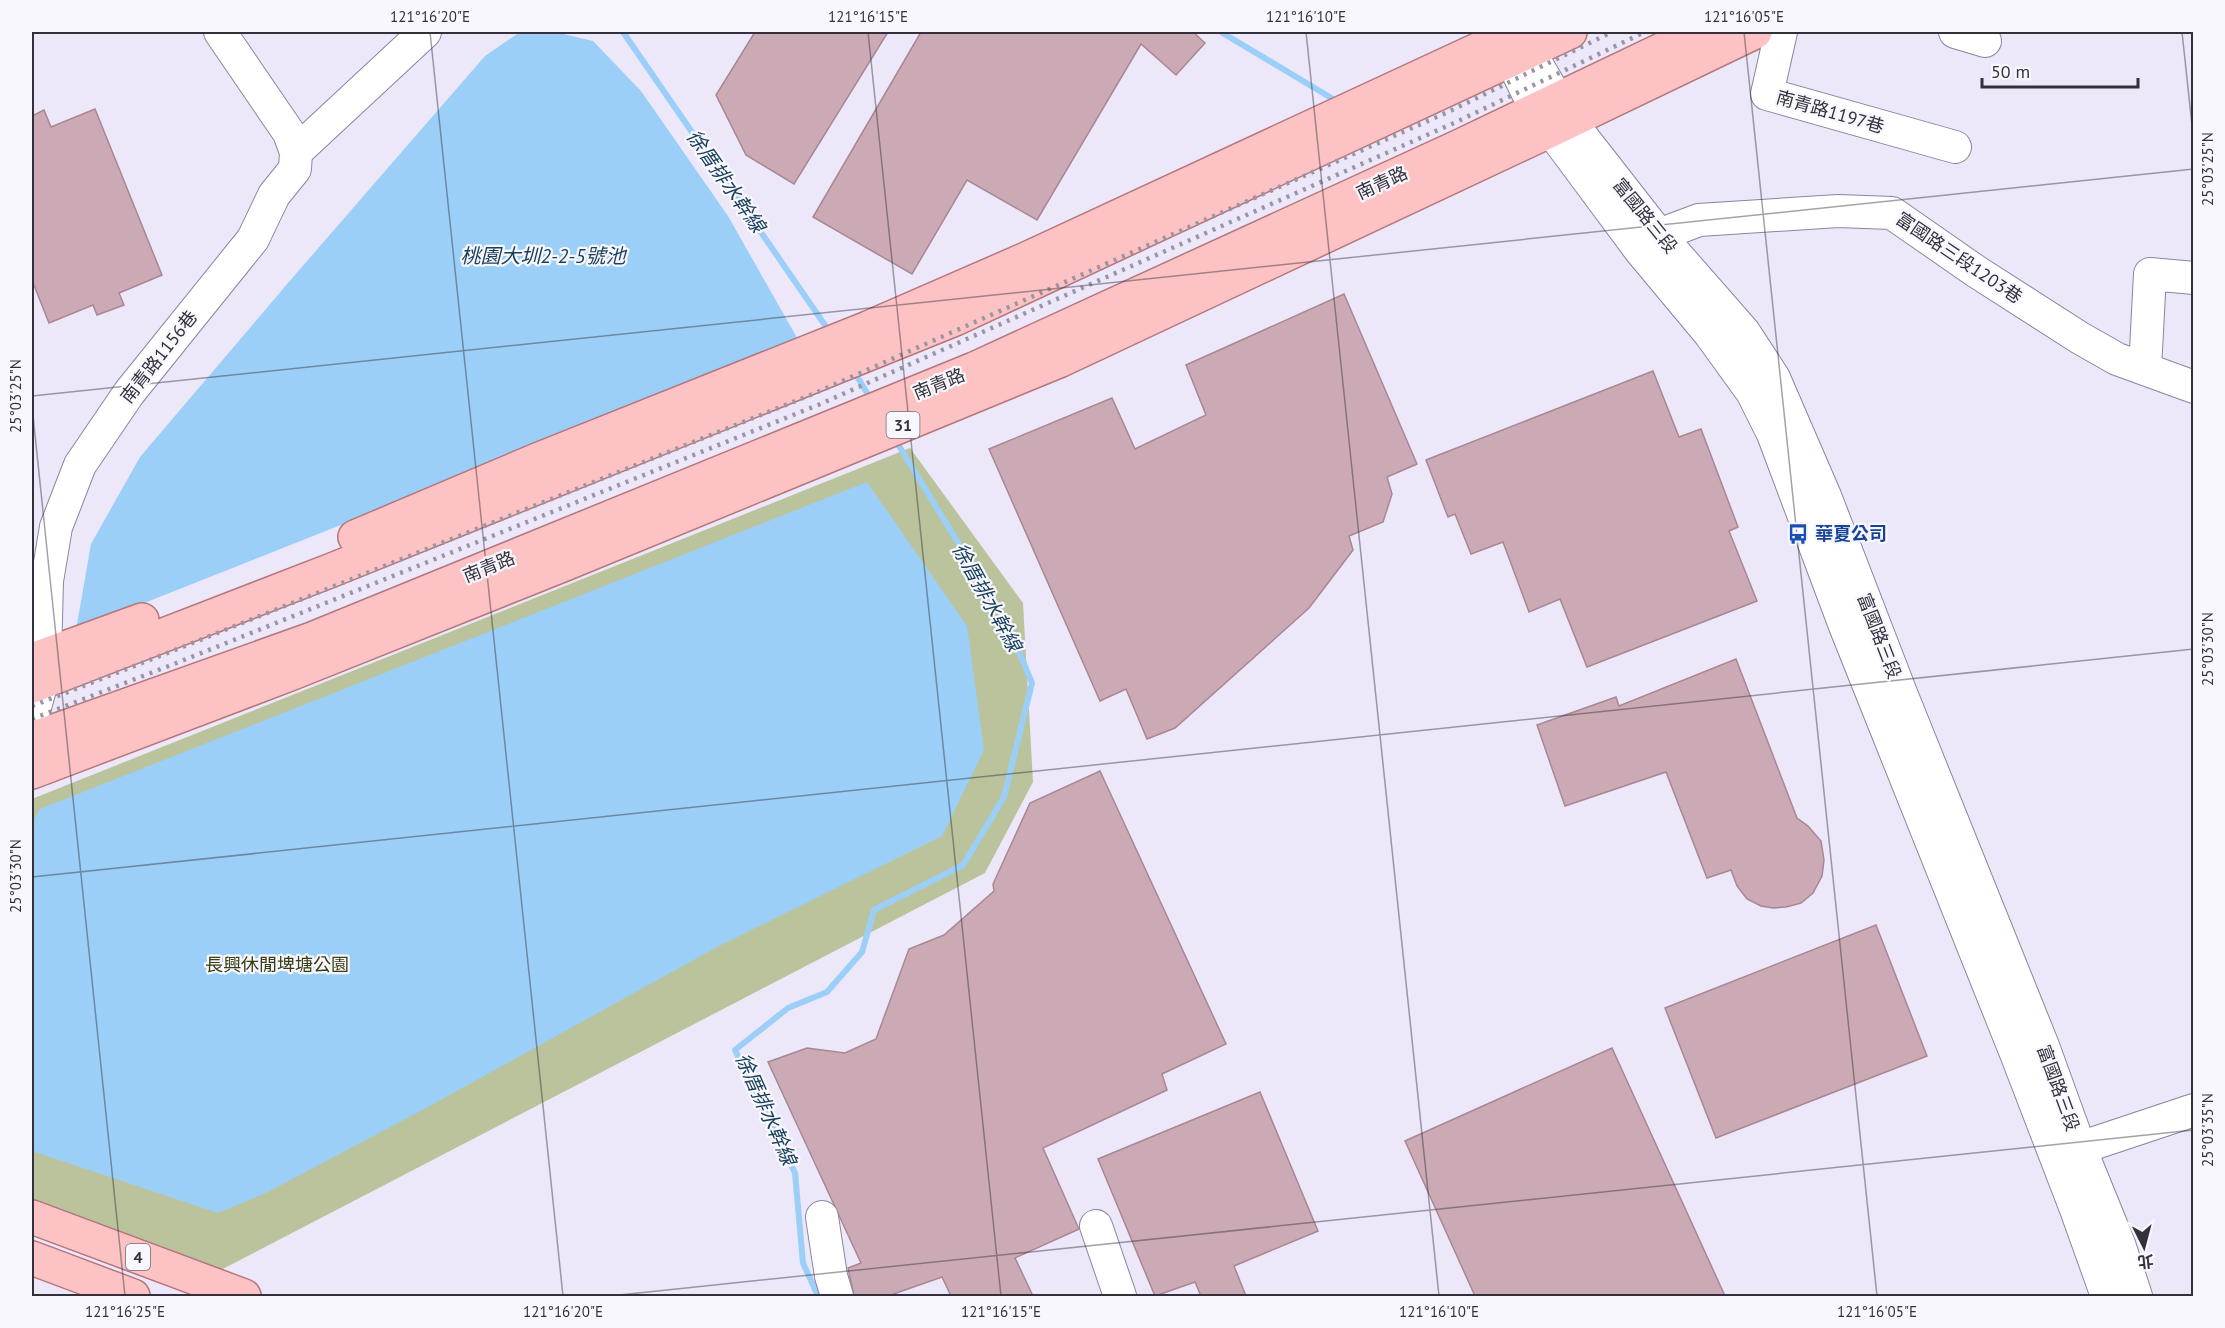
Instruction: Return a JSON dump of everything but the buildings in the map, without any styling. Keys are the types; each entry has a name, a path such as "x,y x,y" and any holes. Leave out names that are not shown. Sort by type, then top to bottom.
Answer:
{"main road":[{"path":"38,670 537,459 868,328 1513,41 1570,32"},
{"name":"南青路","path":"32,739 312,639 974,369 1458,147 1553,115 1699,32"},
{"name":"31","path":"32,772 290,674 1061,360 1370,216 1553,115 1755,32"},
{"path":"38,670 411,538 955,319 1050,275 1513,41"},
{"name":"南青路","path":"1370,216 1458,147"},
{"path":"944,295 1050,275"},
{"path":"411,538 471,488"},
{"name":"南青路","path":"378,613 487,595"},
{"name":"4","path":"32,1216 244,1296"},
{"name":"4","path":"32,1258 133,1296"}],"street":[{"path":"220,32 290,133 296,152 425,32"},
{"name":"南青路1197巷","path":"1781,32 1767,94 1955,147"},
{"path":"1955,32 1985,41"},
{"name":"富國路三段","path":"1513,41 1553,115 1650,242 1744,332 1774,378 1825,496 1857,619 2030,1051 2080,1148 2119,1244 2136,1296"},
{"name":"南青路1156巷","path":"32,718 47,581 56,527 80,465 129,393 253,239 274,195 295,169 296,152"},
{"name":"富國路三段1203巷","path":"1650,242 1699,220 1839,211 1892,213 1977,272 2080,338 2117,358 2193,387"},
{"path":"2145,369 2150,274 2193,278"},
{"name":"富國路三段","path":"2030,1051 2077,1212 2107,1296"},
{"path":"2080,1148 2193,1110"},
{"path":"822,1217 831,1276 837,1296"},
{"path":"1096,1226 1120,1296"}],"green space":[{"name":"長興休閒埤塘公園","path":"910,448 1023,603 1033,782 985,873 215,1273 32,1202 32,799"}],"water":[{"name":"桃園大圳2-2-5號池","path":"520,32 555,32 593,41 641,91 728,216 800,343 76,630 91,544 140,457 485,56"},
{"name":"長興休閒埤塘公園","path":"867,482 967,626 984,750 942,836 717,947 428,1107 266,1193 218,1213 32,1151 32,823 40,809"}],"waterway":[{"name":"徐厝排水幹線","path":"623,32 829,331"},
{"path":"1221,32 1333,99"},
{"name":"徐厝排水幹線","path":"855,373 870,398"},
{"name":"徐厝排水幹線","path":"818,1296 803,1263 795,1173 735,1050 788,1008 827,992 862,952 874,910 963,865 1004,797 1032,683 1007,623 896,441"}],"railway":[{"path":"32,706 813,394 1448,112 1612,32"},
{"path":"32,719 818,405 1454,123 1645,32"}],"place":[{"name":"華夏公司","path":"1798,534"}]}
